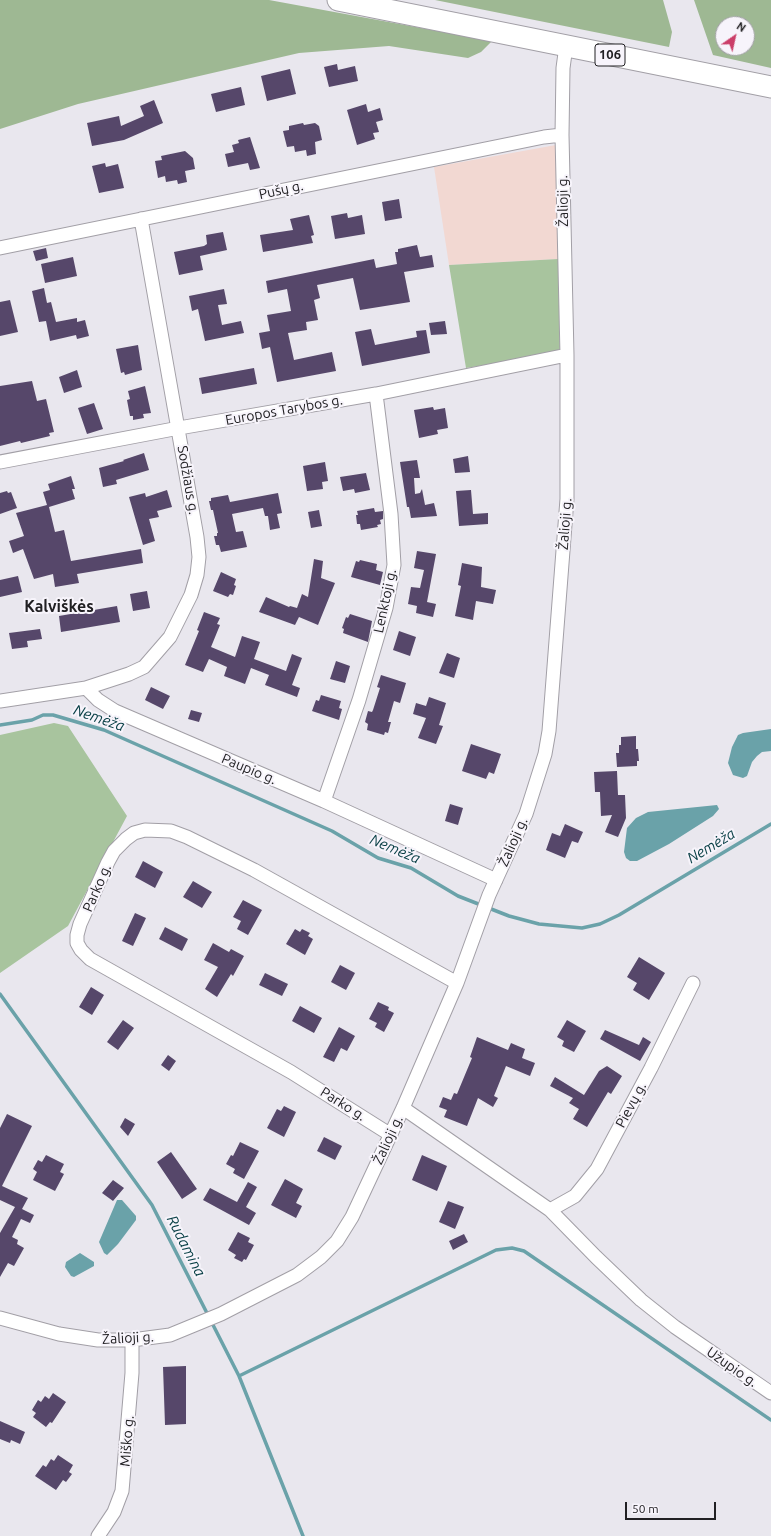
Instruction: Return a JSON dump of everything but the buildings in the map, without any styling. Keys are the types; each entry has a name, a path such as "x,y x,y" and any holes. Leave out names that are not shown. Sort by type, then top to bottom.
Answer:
{"main road":[{"name":"106","path":"338,0 771,87"}],"street":[{"name":"Žalioji g.","path":"0,1318 58,1334 98,1340 132,1340 170,1335 202,1323 297,1275 321,1257 337,1241 352,1217 403,1108 457,983 489,895 532,796 545,754 549,731 567,499 568,355 562,135 563,68 566,46"},
{"name":"Pušų g.","path":"0,248 544,136 562,135"},
{"name":"Sodžiaus g.","path":"86,688 129,674 144,666 170,638 191,595 197,575 199,557 198,537 141,219"},
{"name":"Europos Tarybos g.","path":"0,462 179,428 376,394 568,355"},
{"name":"Lenktoji g.","path":"324,801 359,700 386,608 394,565 391,514 376,394"},
{"name":"Paupio g.","path":"86,688 98,700 115,711 324,801 496,880"},
{"path":"0,701 86,688"},
{"name":"Parko g.","path":"391,1134 291,1072 90,960 77,943 77,935 80,924 114,851 134,833 145,830 171,831 187,836 254,870 457,983"},
{"name":"Pievų g.","path":"550,1210 575,1196 597,1169 651,1068 693,983"},
{"name":"Užupio g.","path":"403,1108 550,1210 641,1300 694,1340 771,1393"},
{"name":"Miško g.","path":"98,1536 114,1512 122,1492 132,1373 132,1340"}],"shaded area":[{"path":"556,145 558,259 449,265 434,167"}],"green space":[{"path":"0,0 269,0 492,41 481,52 468,58 389,46 299,53 78,104 0,129"},
{"path":"435,0 663,0 672,32 669,47"},
{"path":"694,0 771,0 771,68 717,56 755,56 755,16 715,16 715,55 713,55"},
{"path":"558,259 560,353 466,368 449,265"},
{"path":"54,723 68,726 127,816 68,926 0,973 0,735"}],"water":[{"path":"771,729 771,751 762,752 757,756 752,762 747,776 743,778 733,775 728,763 732,747 738,735"},
{"path":"717,805 719,809 713,816 669,844 637,861 630,861 626,858 624,852 627,828 636,818 648,812"},
{"path":"117,1200 122,1200 136,1216 136,1220 118,1244 107,1255 104,1253 99,1242"},
{"path":"80,1253 94,1262 94,1266 74,1277 71,1276 65,1267 66,1262"}],"waterway":[{"name":"Nemėža","path":"0,725 32,720 43,715 53,715 104,730 332,831 378,858 411,868 458,896 509,916 539,924 582,928 600,924 619,915 771,824"},
{"name":"Rudamina","path":"0,994 152,1205 239,1376 303,1536"},
{"path":"239,1376 496,1250 512,1248 524,1251 771,1420"}],"district":[{"name":"Kalviškės","path":"59,607"}]}
